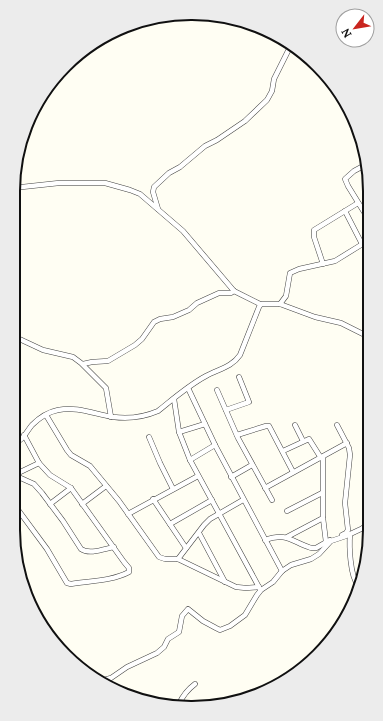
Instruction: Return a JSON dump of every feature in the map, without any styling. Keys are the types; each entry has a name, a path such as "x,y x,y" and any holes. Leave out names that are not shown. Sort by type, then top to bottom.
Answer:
{"street":[{"path":"158,209 153,192 154,187 169,173 183,164 205,146 217,140 245,121 267,100 272,91 274,79 288,50"},
{"path":"362,167 354,171 345,179 363,211"},
{"path":"20,187 59,182 113,185 140,194 192,240 234,291 260,304 280,304 315,317 341,323 363,334"},
{"path":"323,264 313,232 320,226 358,203"},
{"path":"280,304 286,296 290,273 299,269 339,259 362,244 346,211"},
{"path":"83,364 108,361 134,345 142,338 154,322 160,319 173,317 189,310 220,293 231,293 234,291"},
{"path":"20,440 32,426 46,414 53,411 69,408 111,417 128,418 158,411 206,376 221,370 236,361 244,346 260,304"},
{"path":"20,339 43,350 73,356 83,364 106,388 111,417"},
{"path":"226,410 249,402 239,377"},
{"path":"188,388 231,477 282,571"},
{"path":"217,390 237,435 272,500"},
{"path":"174,399 179,432 190,460 260,588"},
{"path":"46,414 67,450 71,455 90,466 128,514 159,557 165,559 178,559 225,582 241,587 260,588 273,582 282,571 291,565 311,559 319,554 331,541 363,528"},
{"path":"179,432 205,424"},
{"path":"295,425 304,441"},
{"path":"265,540 274,536 287,537 311,548 316,548 344,534 348,530 345,503 350,455 347,443 337,425"},
{"path":"237,435 269,426 293,472"},
{"path":"20,513 47,550 68,583 71,584 106,579 129,572 129,568 70,488 50,475 39,463 24,435"},
{"path":"149,437 173,489"},
{"path":"283,451 311,439 322,458 323,518 326,542"},
{"path":"265,488 347,443"},
{"path":"190,460 215,445"},
{"path":"20,472 39,463"},
{"path":"231,477 252,465"},
{"path":"128,514 153,499 198,476"},
{"path":"20,478 34,484 63,521 84,552 92,552 114,547"},
{"path":"82,504 106,486"},
{"path":"50,504 70,488"},
{"path":"287,511 322,493"},
{"path":"153,499 186,548"},
{"path":"170,524 212,500"},
{"path":"178,559 204,525 219,513 243,500"},
{"path":"287,537 323,518"},
{"path":"199,533 225,582"},
{"path":"350,534 349,555 355,580"},
{"path":"108,679 127,667 156,653 164,647 168,639 180,630 182,616 187,610 190,609 210,626 223,629 235,624 241,619 260,588"},
{"path":"180,701 187,689 195,684"}]}
